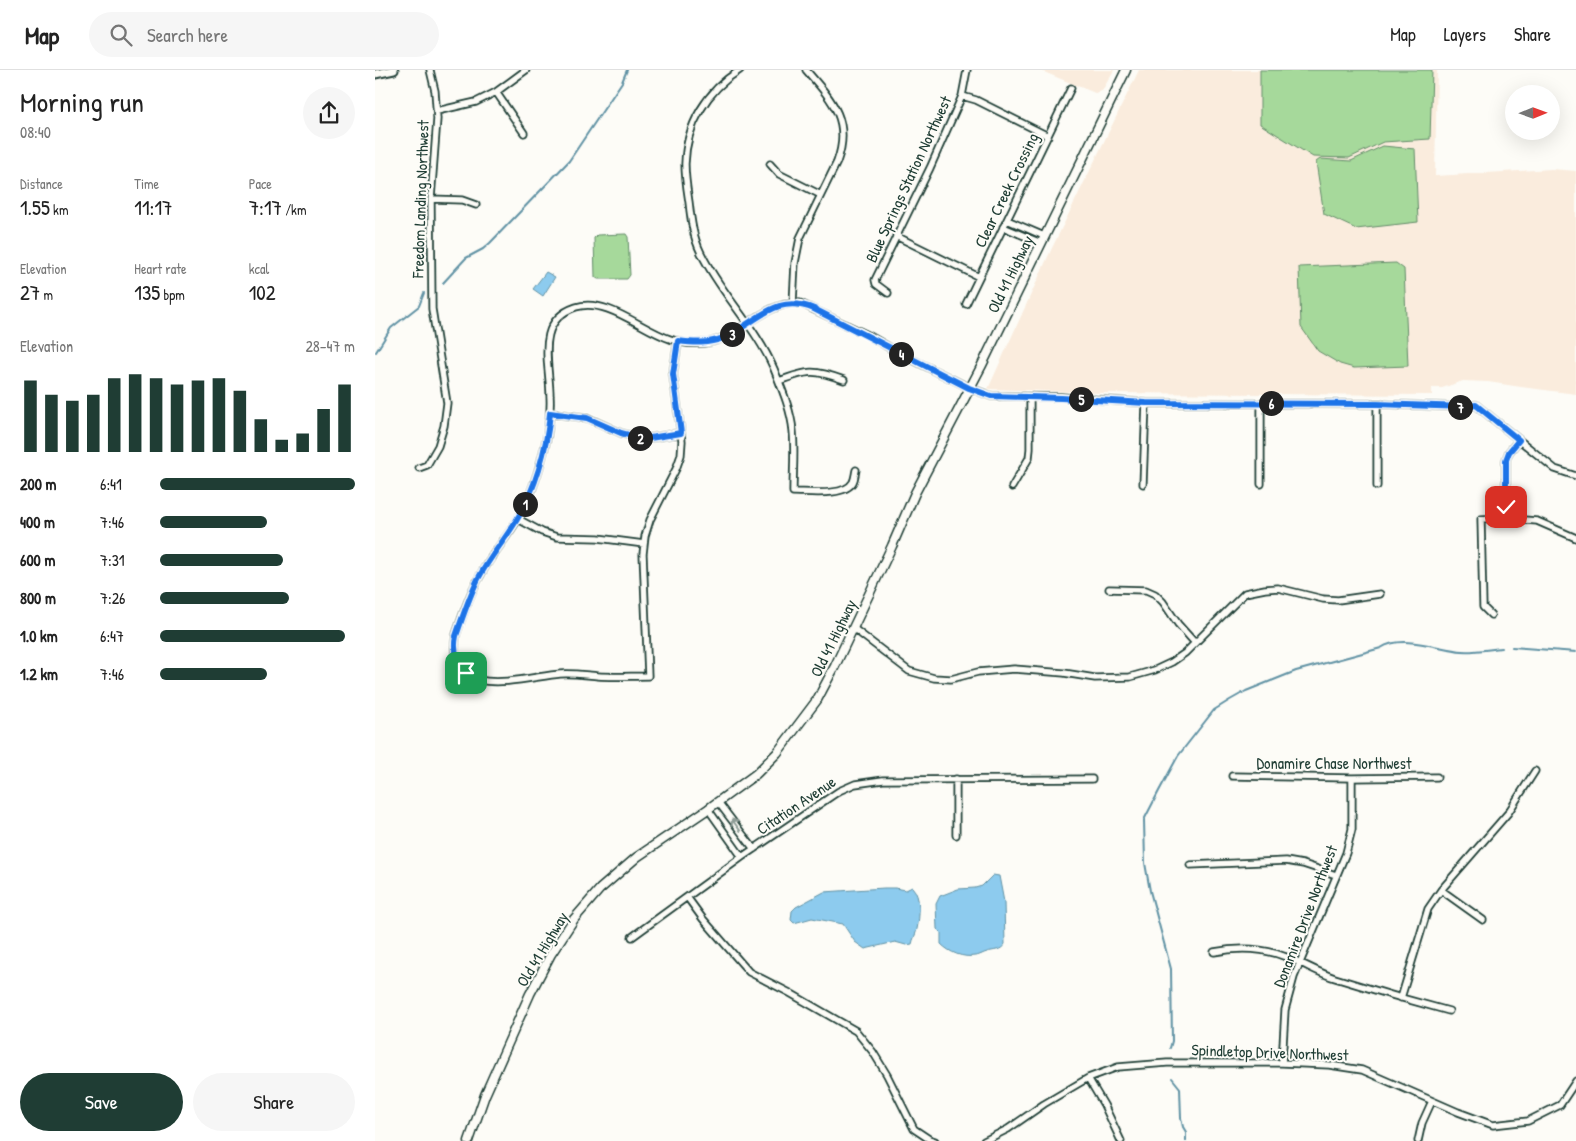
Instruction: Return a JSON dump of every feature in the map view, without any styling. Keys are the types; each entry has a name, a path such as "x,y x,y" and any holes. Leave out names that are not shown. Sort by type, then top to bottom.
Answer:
{"main road":[{"name":"Old 41 Highway","path":"469,1141 487,1090 530,994 551,954 574,919 614,875 660,840 708,809 756,774 777,753 817,700 853,628 915,493 1126,70"}],"street":[{"path":"375,74 394,70"},
{"name":"Freedom Landing Northwest","path":"419,468 427,465 438,446 444,426 447,403 432,308 431,198 437,111 430,70"},
{"path":"437,111 467,105 496,92 526,70"},
{"path":"740,70 721,84 702,106 692,127 685,164 691,222 696,242 706,263 767,356 779,380 793,431 793,492 834,492 845,490 850,487 854,480 856,470"},
{"path":"793,303 798,245 839,156 842,143 840,118 833,103 807,70"},
{"name":"Blue Springs Station Northwest","path":"888,293 876,284 875,280 962,96 967,70"},
{"name":"Clear Creek Crossing","path":"966,304 1071,88"},
{"path":"496,92 524,134"},
{"path":"962,96 976,100 1047,136"},
{"path":"770,164 779,174 821,195"},
{"path":"431,198 462,200 476,205"},
{"path":"1007,220 1042,240"},
{"path":"1003,227 1042,240"},
{"path":"896,236 979,277"},
{"path":"678,341 673,374 682,448 679,462 653,513 644,544 647,676 559,674 490,683 471,677 456,658 455,643 468,600 485,565 518,519 533,486 544,446 550,413 550,383 546,353 547,337 554,324 568,310 582,305 599,306 660,335 678,341 697,343 711,342 732,334 772,308 793,303 800,304 814,309 969,388 991,396 1146,403 1377,404 1465,407 1476,405 1555,469 1576,476"},
{"path":"779,380 801,372 813,371 843,380"},
{"path":"1012,487 1029,458 1030,397"},
{"path":"1143,484 1146,403"},
{"path":"1261,403 1261,484"},
{"path":"1377,404 1377,486"},
{"path":"550,413 587,418 621,433 636,437 650,438 681,433"},
{"path":"1506,507 1506,460 1509,452 1519,440"},
{"path":"1491,615 1483,607 1481,519 1501,518 1537,521 1576,538"},
{"path":"518,519 542,532 557,537 591,537 644,544"},
{"path":"853,628 909,671 934,678 951,678 978,672 1014,669 1095,678 1130,677 1173,662 1195,643 1245,593 1278,588 1323,599 1338,600 1380,594"},
{"path":"1109,589 1147,590 1155,594 1195,643"},
{"path":"1401,998 1428,909 1441,890 1508,813 1535,772"},
{"name":"Donamire Chase Northwest","path":"1232,776 1437,777"},
{"name":"Donamire Drive Northwest","path":"1282,1064 1285,1010 1294,977 1301,964 1345,853 1352,829 1352,778"},
{"path":"956,779 956,835"},
{"name":"Citation Avenue","path":"632,937 742,857 839,791 855,784 883,780 1092,779"},
{"path":"718,802 754,849"},
{"path":"708,809 742,857"},
{"path":"1190,865 1286,861 1303,864 1336,875"},
{"path":"1441,890 1483,920"},
{"path":"687,897 703,919 749,972 856,1031 873,1052 887,1075 914,1130 935,1141"},
{"path":"1214,952 1235,948 1256,949 1289,957 1332,977 1449,1011"},
{"name":"Spindletop Drive Northwest","path":"984,1141 1008,1129 1044,1104 1088,1078 1118,1066 1167,1063 1282,1064 1329,1065 1362,1070 1431,1101 1493,1125 1528,1121 1560,1105 1576,1081"},
{"path":"1088,1078 1104,1105 1121,1141"},
{"path":"1419,1141 1422,1123 1431,1101"}],"shaded area":[{"path":"1039,70 1114,70 1102,91 1095,93"},
{"path":"1139,70 1437,70 1435,176 1552,169 1576,171 1576,394 1488,382 1463,381 1442,388 1432,388 1432,395 1101,393 988,389 1051,250"}],"green space":[{"path":"1260,70 1432,70 1430,139 1383,142 1349,158 1313,157 1260,124"},
{"path":"1383,146 1415,149 1418,222 1356,229 1324,214 1316,162 1320,159 1351,161"},
{"path":"626,234 628,237 630,275 627,279 598,279 595,277 594,238 597,235"},
{"path":"1396,263 1404,269 1408,366 1354,368 1340,364 1318,351 1301,327 1299,267"}],"water":[{"path":"546,272 555,277 543,296 533,289"},
{"path":"993,875 999,876 1004,902 1005,944 999,949 977,956 966,956 953,952 941,944 941,933 937,929 936,904 940,896 958,889 982,886"},
{"path":"912,887 917,896 919,918 912,944 906,945 895,942 865,949 855,942 843,924 812,918 794,923 791,920 792,911 796,907 824,892 884,888 906,890"}],"waterway":[{"path":"443,283 466,258 490,243 569,161 622,82 627,70"},
{"path":"376,352 391,328 419,306 424,293"},
{"path":"1170,1048 1172,1041 1171,969 1150,891 1145,863 1144,820 1178,756 1214,710 1246,691 1296,671 1399,642 1467,651 1502,648"},
{"path":"1512,647 1576,652"},
{"path":"1172,1078 1180,1088 1181,1118 1186,1132 1186,1141"}],"route":[{"path":"466,673 456,658 456,636 468,600 478,578 485,565 518,519 526,503 533,486 547,436 550,413 580,416 594,420 621,433 636,437 650,438 681,433 673,374 678,341 697,343 717,340 732,334 772,308 788,303 800,304 814,309 969,388 991,396 1146,403 1377,404 1465,407 1476,405 1519,440 1509,452 1506,460 1506,507"}]}
